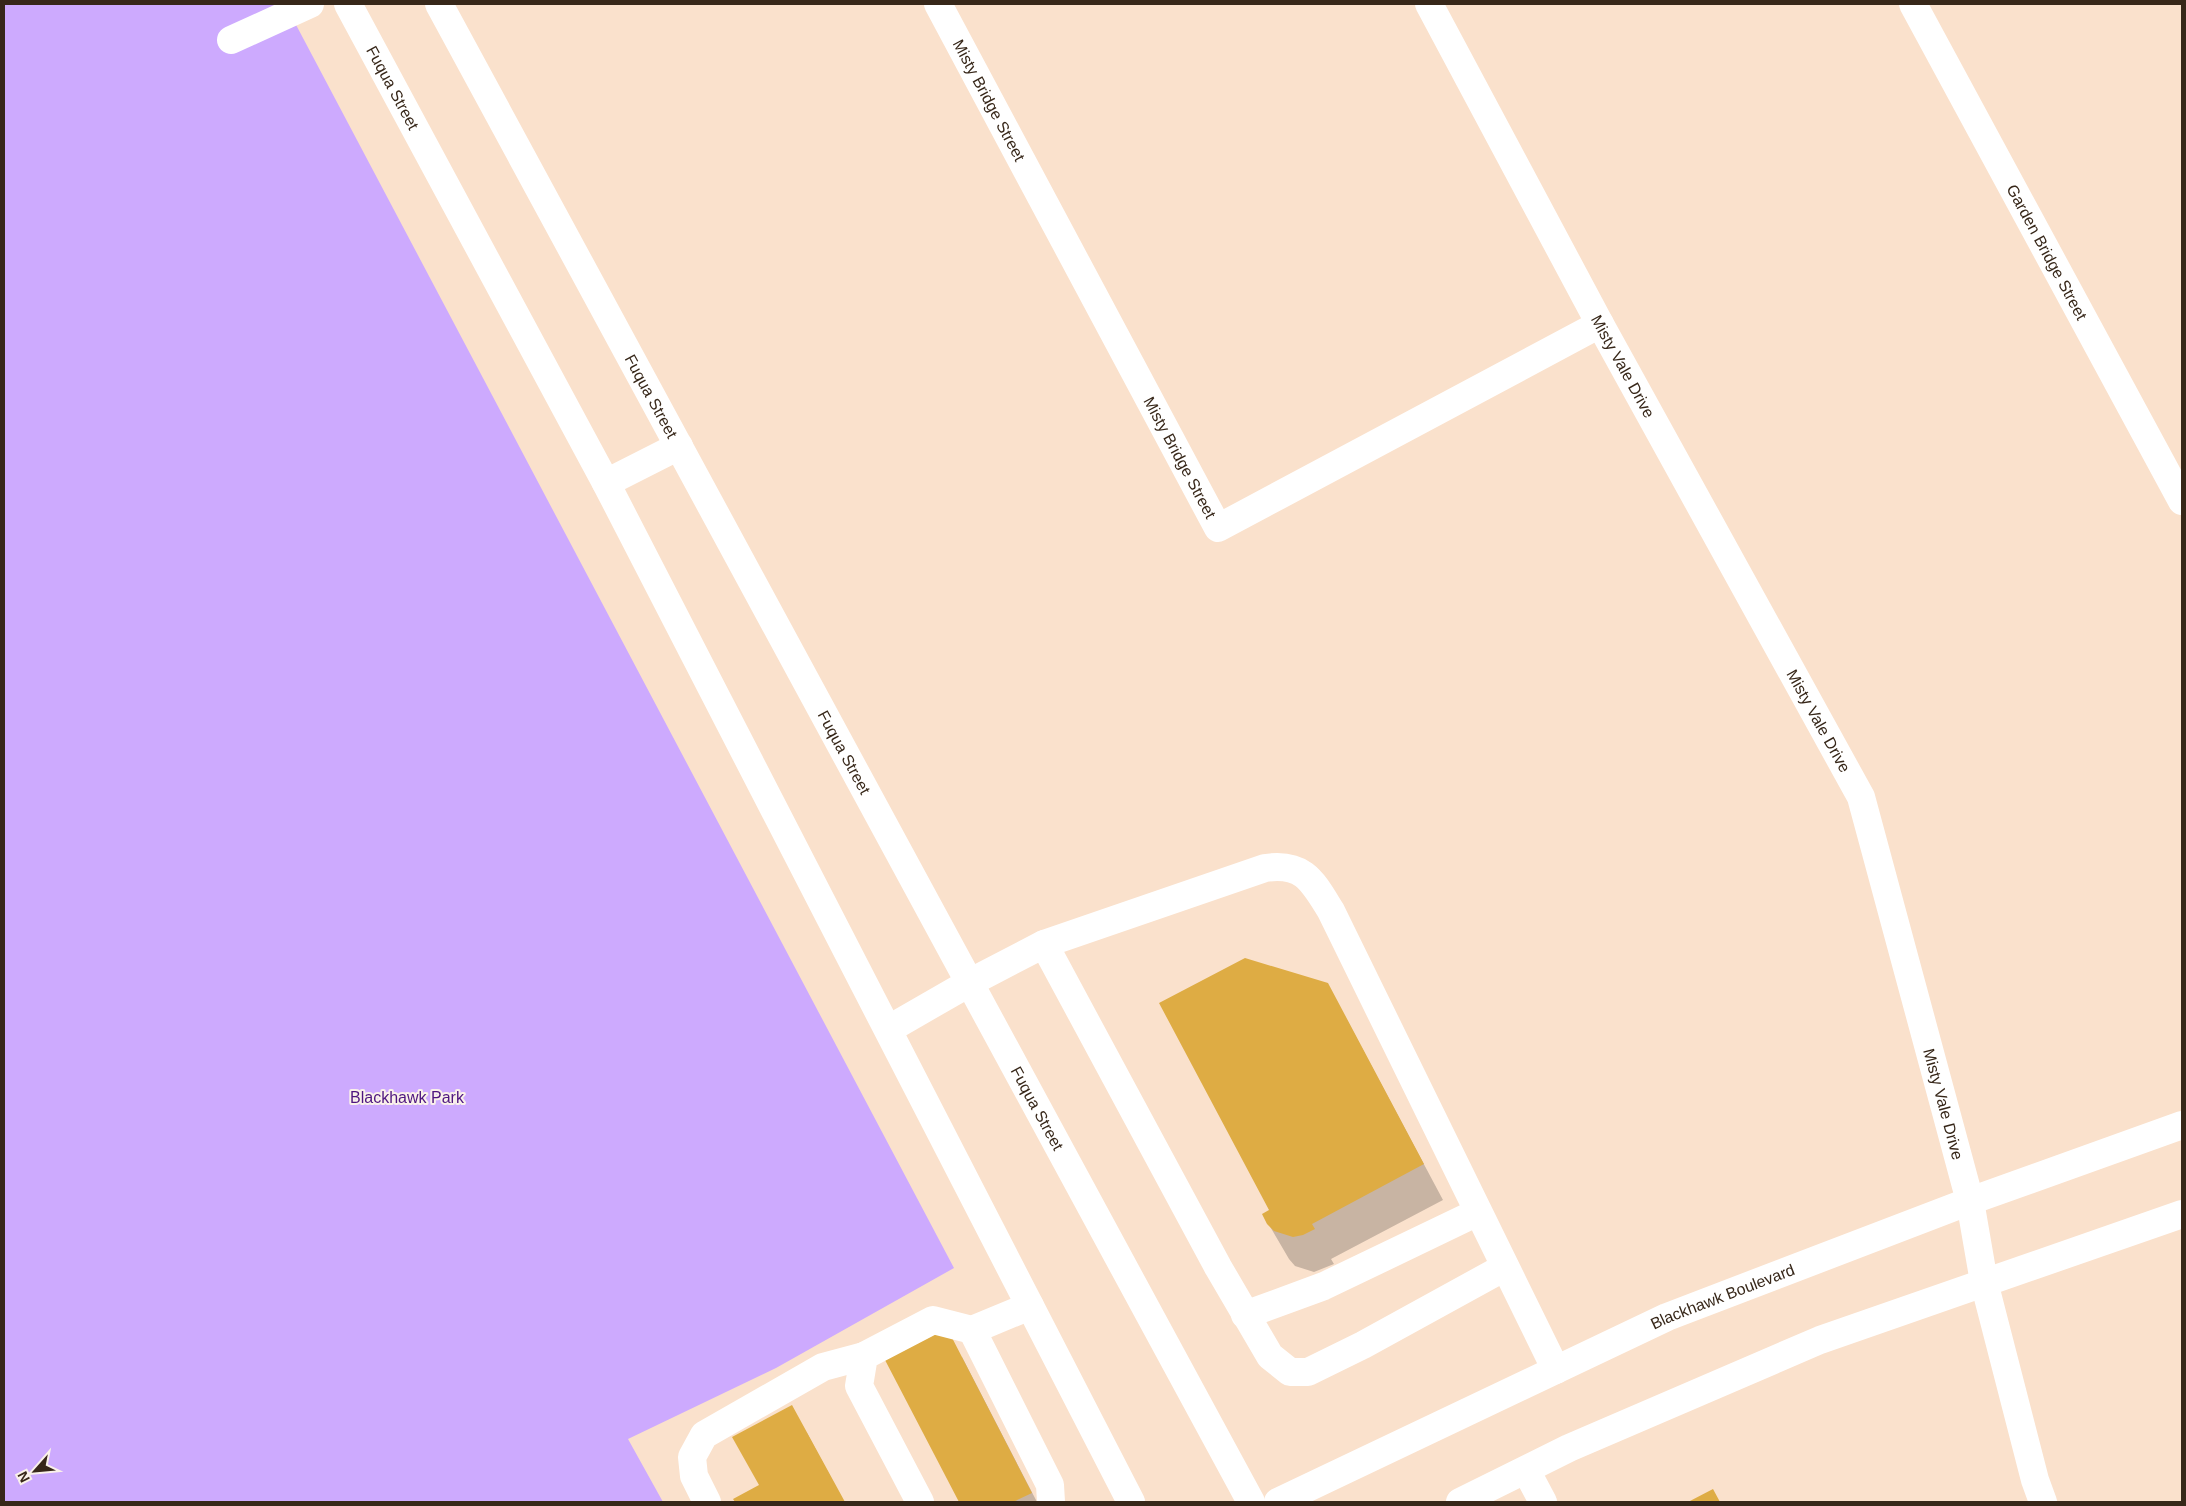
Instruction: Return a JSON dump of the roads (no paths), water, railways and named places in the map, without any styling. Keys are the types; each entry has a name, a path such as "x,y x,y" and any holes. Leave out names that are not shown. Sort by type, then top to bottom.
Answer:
{"main road":[{"path":"231,40 310,4"},
{"name":"Fuqua Street","path":"348,4 606,483 889,1029 1131,1502"},
{"name":"Fuqua Street","path":"439,4 1251,1502"},
{"name":"Misty Bridge Street","path":"938,4 1218,528 1600,324"},
{"name":"Misty Vale Drive","path":"1429,4 1600,324 1861,796 1970,1201 1984,1282 2035,1480 2043,1502"},
{"name":"Garden Bridge Street","path":"1913,4 2182,501"},
{"path":"606,483 678,446"},
{"path":"889,1029 969,983 1044,944 1265,868 1282,865 1298,870 1314,884 1331,911 1556,1370"},
{"path":"1044,944 1245,1314 1270,1356 1290,1372 1308,1372 1363,1345 1505,1267"},
{"name":"Blackhawk Boulevard","path":"1278,1502 1667,1317 1970,1201 2182,1125"},
{"path":"1245,1314 1324,1286 1478,1212"},
{"path":"1460,1502 1569,1448 1820,1340 2182,1214"},
{"path":"707,1502 694,1476 692,1457 704,1435 823,1367 864,1356 933,1320 972,1330 1030,1306"},
{"path":"972,1330 1050,1485 1051,1502"},
{"path":"864,1356 859,1386 920,1502"},
{"path":"1526,1470 1543,1502"}],"park label":[{"name":"Blackhawk Park","path":"407,1097"}]}
